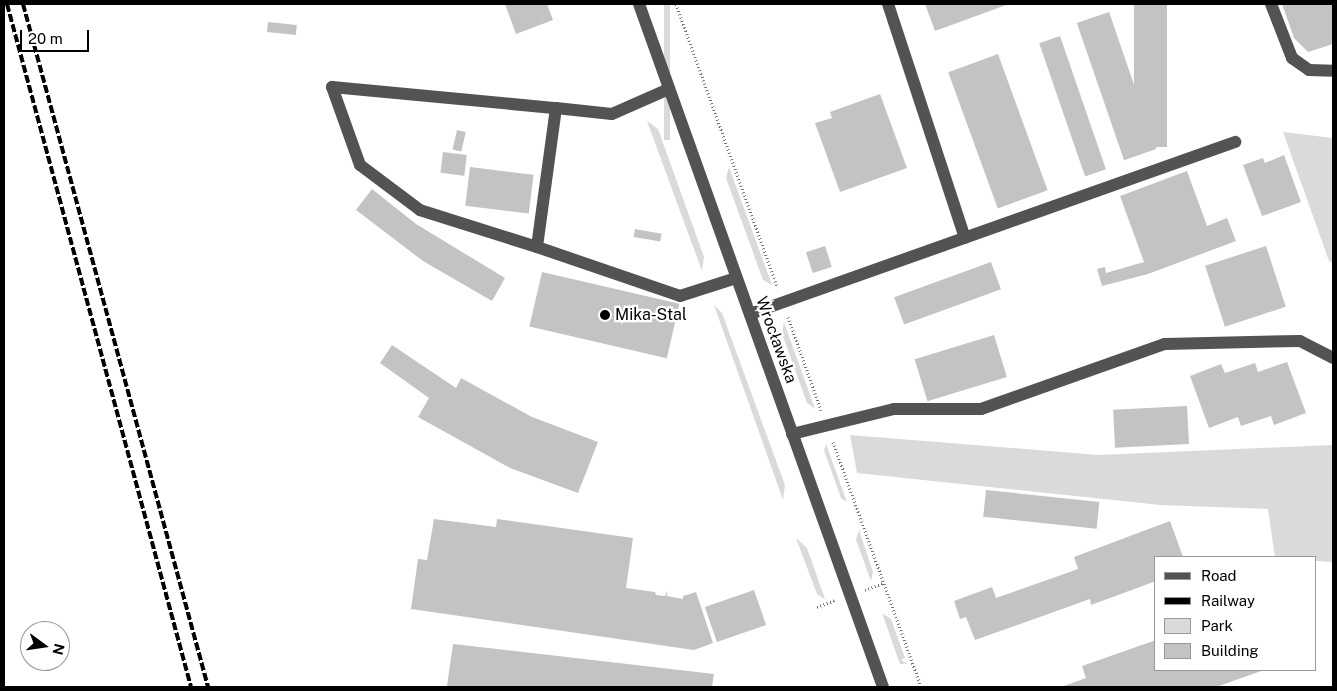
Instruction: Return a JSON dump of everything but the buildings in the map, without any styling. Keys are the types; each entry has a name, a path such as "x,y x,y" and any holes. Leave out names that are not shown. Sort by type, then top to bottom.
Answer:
{"street":[{"name":"Wrocławska","path":"638,4 883,687"},
{"path":"888,4 965,238"},
{"path":"1271,4 1292,58 1309,70 1333,70"},
{"path":"669,89 612,114 332,87 360,165 420,210 537,247 680,296 736,278"},
{"path":"537,247 556,108"},
{"path":"750,314 1235,142"},
{"path":"792,434 894,408 981,409 1165,344 1300,341 1333,358"}],"path":[{"path":"676,4 921,687"}],"green space":[{"path":"664,4 670,4 670,140 664,140"},
{"path":"647,121 658,129 704,257 702,271"},
{"path":"1283,132 1333,138 1333,263 1329,261"},
{"path":"729,167 772,285 763,280 726,178"},
{"path":"714,305 722,313 785,485 783,500"},
{"path":"784,322 815,409 807,403 782,334"},
{"path":"850,435 1099,455 1333,445 1333,562 1317,561 1317,556 1275,556 1268,509 1161,505 857,473"},
{"path":"826,444 847,502 841,498 824,450"},
{"path":"859,530 873,572 871,581 856,540"},
{"path":"796,538 807,548 825,599 817,594"},
{"path":"882,613 891,619 905,658 901,660 907,664 900,664"}],"railway":[{"path":"7,4 191,687"},
{"path":"23,4 208,687"}],"place":[{"name":"Mika-Stal","path":"605,315"}]}
